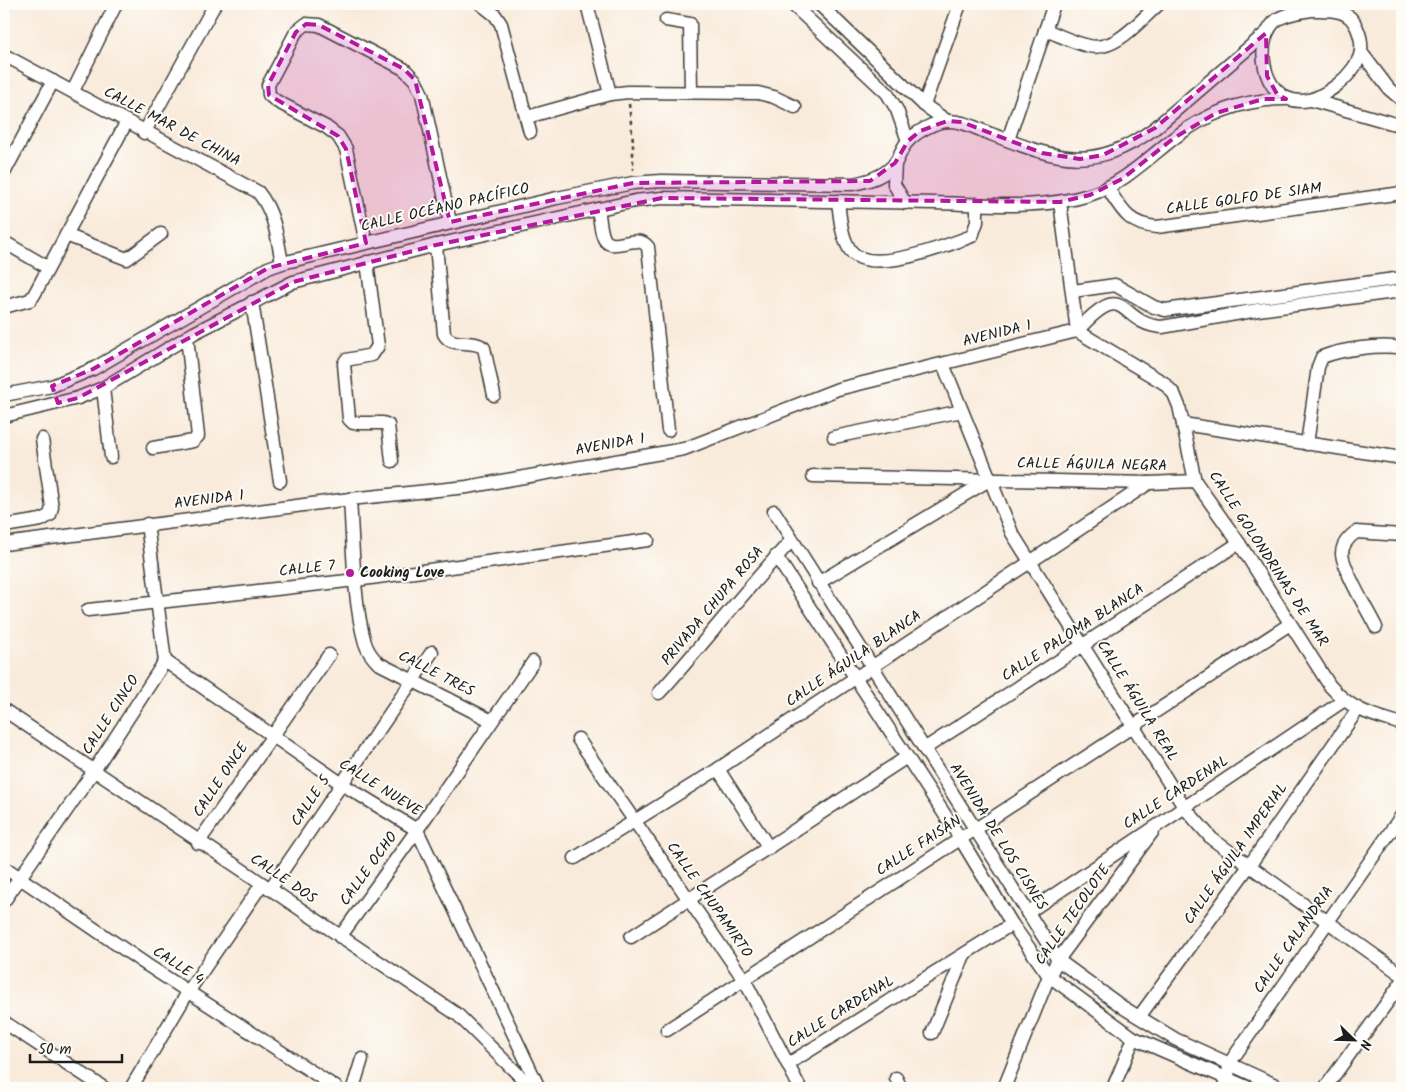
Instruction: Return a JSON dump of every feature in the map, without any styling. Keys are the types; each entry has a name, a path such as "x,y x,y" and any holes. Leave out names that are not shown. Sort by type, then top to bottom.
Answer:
{"street":[{"path":"73,91 116,4"},
{"path":"144,133 215,4"},
{"path":"481,4 495,15 501,24 530,132"},
{"path":"587,4 610,94"},
{"path":"792,4 887,94 897,110 908,142"},
{"path":"818,4 924,105 947,121 962,122 1042,154 1065,158 1103,155 1122,147 1155,128 1266,33 1279,19 1294,12 1343,9 1358,32 1361,52 1388,90 1402,100"},
{"path":"924,105 960,4"},
{"path":"1008,140 1054,4"},
{"path":"1045,30 1088,46 1102,47 1113,43 1159,4"},
{"path":"1279,19 1280,4"},
{"path":"666,20 690,24 691,92"},
{"path":"366,243 346,149 338,136 326,127 276,101 269,94 268,85 296,32 306,24 319,26 404,69 416,80 422,94 450,222"},
{"path":"1266,33 1264,62 1267,76 1277,94 1286,99"},
{"path":"4,416 58,403 102,388 186,337 293,282 436,245 598,209 662,198 977,204 1060,202 1090,195 1134,171 1174,138 1216,113 1263,99 1301,101 1311,100 1327,93 1337,85 1355,64 1361,52"},
{"name":"CALLE MAR DE CHINA","path":"4,55 73,91 144,133 258,192 268,205 273,217 282,263"},
{"path":"4,173 54,81"},
{"path":"527,117 610,94 628,92 758,93 774,97 795,107"},
{"path":"1311,100 1402,126"},
{"name":"CALLE OCÉANO PACÍFICO","path":"4,395 52,386 93,369 268,268 282,263 450,222 633,183 661,180 853,184 870,181 895,163 908,142 920,132 947,121"},
{"path":"4,307 30,300 126,123"},
{"path":"895,163 894,184 905,203"},
{"name":"CALLE GOLFO DE SIAM","path":"1107,187 1130,219 1142,226 1157,227 1402,192"},
{"path":"557,198 560,217"},
{"path":"838,201 845,240 852,252 864,259 883,261 930,251 972,236 977,222 977,204"},
{"path":"1060,202 1077,331"},
{"path":"598,209 603,238 608,243 613,245 639,241 645,243 648,247 668,430"},
{"path":"66,235 126,259 161,234"},
{"path":"4,242 47,268"},
{"path":"436,245 444,334 447,340 474,343 484,348 494,394"},
{"path":"367,262 378,346 372,355 346,360 344,364 349,419 354,423 383,423 388,425 392,461"},
{"path":"1077,331 1100,308 1110,304 1116,304 1149,324 1162,327 1387,286 1402,278"},
{"path":"1073,292 1108,285 1121,287 1154,306 1165,310 1256,297 1387,286 1402,291"},
{"path":"1097,287 1100,308"},
{"path":"1256,297 1258,310"},
{"path":"252,302 280,481"},
{"path":"1162,327 1165,310"},
{"name":"AVENIDA 1","path":"4,544 146,524 467,487 684,448 709,441 838,389 1077,331"},
{"name":"CALLE GOLONDRINAS DE MAR","path":"1077,331 1164,383 1174,394 1183,424 1195,481 1239,543 1330,686 1344,701"},
{"path":"153,448 193,441 198,436 186,337"},
{"path":"1307,444 1318,366 1322,357 1382,347 1402,348"},
{"name":"CALLE ÁGUILA REAL","path":"943,364 1012,533 1184,807 1212,839 1402,975"},
{"path":"52,386 58,403"},
{"path":"102,388 111,457"},
{"path":"834,437 962,412"},
{"path":"1183,424 1402,458"},
{"path":"4,526 41,520 50,515 52,507 42,439"},
{"name":"CALLE ÁGUILA NEGRA","path":"813,476 1148,484 1195,481"},
{"path":"818,583 989,480"},
{"name":"CALLE ÁGUILA BLANCA","path":"575,858 718,769 1148,484"},
{"path":"350,499 356,580"},
{"name":"AVENIDA DE LOS CISNES","path":"774,511 871,668 1058,960 1139,1017 1174,1039 1282,1088"},
{"path":"146,524 165,661"},
{"path":"1376,626 1345,565 1342,552 1348,538 1356,532 1402,535"},
{"name":"CALLE 7","path":"88,610 356,580 648,540"},
{"name":"PRIVADA CHUPA ROSA","path":"659,693 700,649 748,586 792,540"},
{"name":"CALLE PALOMA BLANCA","path":"924,749 1239,543"},
{"path":"776,556 960,838 1012,924 1049,976 1134,1038 1225,1083 1249,1088"},
{"name":"CALLE TRES","path":"356,580 365,643 370,654 378,663 490,720"},
{"name":"CALLE FAISÁN","path":"667,1030 745,981 960,838 1134,727 1290,624"},
{"name":"CALLE 5","path":"266,887 342,784 432,652"},
{"name":"CALLE ONCE","path":"198,843 329,655"},
{"name":"CALLE NUEVE","path":"165,661 342,784 417,830 538,1088"},
{"name":"CALLE CINCO","path":"4,901 93,772 165,661"},
{"name":"CALLE OCHO","path":"340,937 417,830 490,720 533,662"},
{"path":"1344,701 1358,709 1402,724"},
{"name":"CALLE CARDENAL","path":"1027,913 1344,701"},
{"name":"CALLE ÁGUILA IMPERIAL","path":"1139,1017 1249,866 1358,709"},
{"name":"CALLE DOS","path":"4,710 198,843 458,1015 532,1088"},
{"name":"CALLE CHUPAMIRTO","path":"578,739 745,981 800,1088"},
{"path":"631,937 907,757"},
{"path":"718,769 769,848"},
{"name":"CALLE CALANDRIA","path":"1229,1064 1402,815"},
{"name":"CALLE TECOLOTE","path":"1004,1088 1049,976 1058,960 1159,823"},
{"name":"CALLE 4","path":"4,867 188,992 337,1088"},
{"path":"131,1088 188,992 266,887"},
{"name":"CALLE CARDENAL","path":"788,1064 1012,924"},
{"path":"932,1033 964,955"},
{"path":"1325,1088 1402,982"},
{"path":"4,1022 96,1086"},
{"path":"1113,1088 1134,1038"},
{"path":"353,1088 362,1058"},
{"path":"1225,1083 1229,1064"}],"path":[{"path":"628,92 633,141 633,183"}],"highlighted area":[{"path":"306,24 319,25 404,69 415,80 450,222 633,183 870,181 895,163 908,141 920,131 947,121 962,122 1042,153 1080,159 1103,155 1155,128 1266,33 1267,76 1277,94 1286,99 1263,99 1216,113 1174,138 1122,179 1090,195 1060,202 662,198 436,245 293,282 78,398 58,403 52,386 93,369 268,268 366,243 346,149 338,136 269,95 268,85 296,32"}],"place":[{"name":"Cooking Love","path":"350,573"}]}
